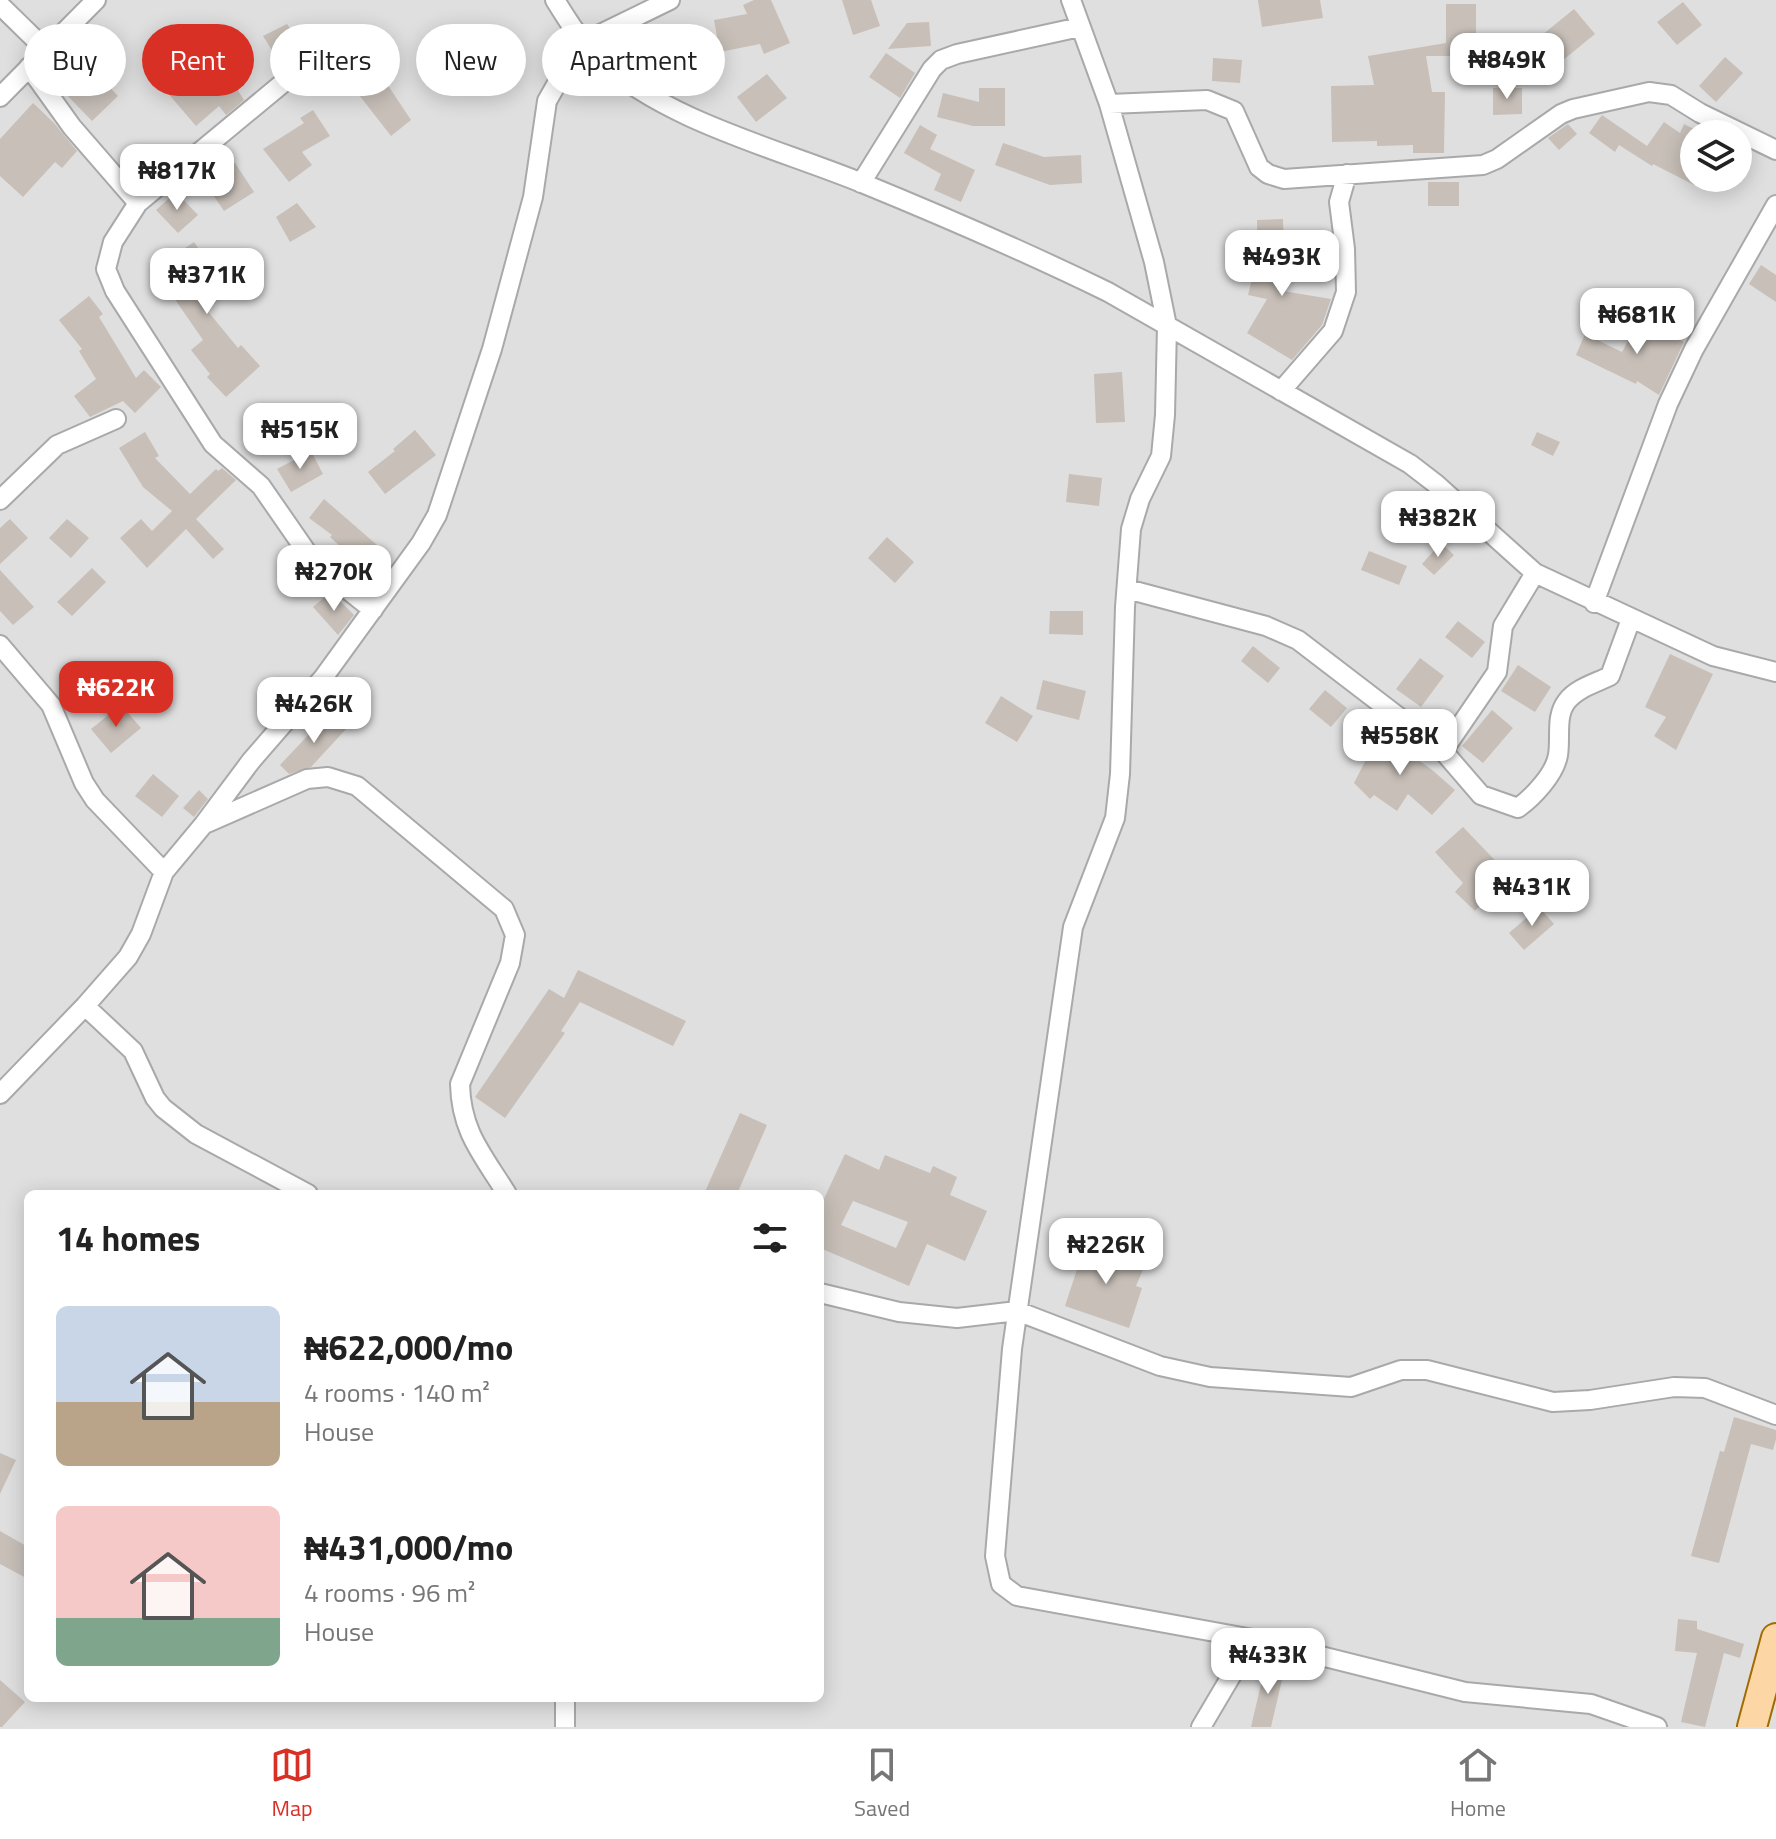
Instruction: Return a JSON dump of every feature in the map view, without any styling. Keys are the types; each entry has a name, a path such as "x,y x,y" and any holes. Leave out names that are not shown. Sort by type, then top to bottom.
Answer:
{"main road":[{"path":"1752,1727 1776,1638"}],"street":[{"path":"72,24 96,0"},
{"path":"555,0 571,24"},
{"path":"607,24 670,0"},
{"path":"1071,0 1109,104 1154,262 1167,326 1161,456 1140,499 1131,529 1120,774 1115,818 1073,927 1017,1311 995,1556 1001,1584 1017,1596 1253,1639 1465,1692 1591,1704 1657,1727"},
{"path":"0,5 24,28"},
{"path":"861,183 932,69 941,60 1080,27"},
{"path":"0,97 24,72"},
{"path":"1109,104 1207,100 1221,104 1234,111 1259,167 1268,174 1284,179 1483,165 1497,159 1561,114 1649,92 1671,95 1700,113 1776,150"},
{"path":"270,94 138,203 113,242 106,269 115,291 213,444 261,486 315,564 373,610"},
{"path":"50,96 72,127 138,203"},
{"path":"0,1094 85,1006 134,946 164,872 251,761 323,678 421,543 437,515 492,349 533,197 550,96"},
{"path":"650,96 726,131 861,183 1063,270 1410,464 1535,573 1713,656 1776,672"},
{"path":"1281,391 1333,331 1346,292 1339,202 1347,174"},
{"path":"1594,603 1668,404 1694,349 1776,205"},
{"path":"0,500 57,445 116,419"},
{"path":"1443,751 1497,672 1503,626 1535,573"},
{"path":"1127,589 1266,626 1298,640 1443,751 1481,795 1518,808 1528,801 1554,768 1558,757 1561,712 1565,703 1575,692 1610,676 1631,619"},
{"path":"0,645 51,705 78,771 95,800 164,872"},
{"path":"204,824 307,779 328,777 357,786 504,909 515,935 510,963 460,1084 461,1106 467,1128 505,1190"},
{"path":"85,1006 133,1051 155,1098 163,1108 196,1134 301,1190"},
{"path":"824,1294 913,1314 957,1318 1017,1311 1160,1366 1210,1377 1351,1387 1401,1370 1427,1370 1553,1402 1590,1400 1674,1387 1705,1388 1776,1415"},
{"path":"1201,1727 1253,1639"},
{"path":"565,1702 565,1727"}],"shaded area":[{"path":"0,0 1776,0 1776,1727 0,1727"}],"building":[{"path":"754,0 771,0 790,43 764,54 760,44 725,51 725,24 715,24 714,20 747,14 743,5"},
{"path":"842,0 871,0 880,26 853,35"},
{"path":"1258,0 1320,0 1323,18 1262,27"},
{"path":"1683,2 1702,25 1677,45 1657,22"},
{"path":"1446,4 1476,4 1476,56 1426,56 1432,92 1445,92 1444,153 1413,153 1413,145 1377,146 1377,141 1332,142 1331,86 1374,85 1368,56 1446,43"},
{"path":"1574,9 1595,34 1557,65 1536,40"},
{"path":"929,22 931,46 888,49 907,23"},
{"path":"270,32 270,47 263,36"},
{"path":"886,53 915,73 900,98 869,77"},
{"path":"1725,57 1743,73 1716,102 1699,86"},
{"path":"1213,58 1242,60 1240,83 1212,81"},
{"path":"767,74 787,98 756,122 737,97"},
{"path":"979,88 1005,88 1005,126 973,126 937,117 943,93 979,102"},
{"path":"1493,88 1522,88 1522,114 1493,115"},
{"path":"68,96 118,96 92,121"},
{"path":"170,96 241,96 244,100 226,115 219,106 196,126"},
{"path":"360,96 395,96 411,120 391,136"},
{"path":"33,103 77,151 62,168 55,162 23,197 0,176 0,139"},
{"path":"313,110 330,136 302,152 312,165 289,182 263,149 304,123 300,118"},
{"path":"1602,115 1647,146 1664,122 1680,133 1680,178 1652,166 1619,145 1615,152 1589,133"},
{"path":"1568,124 1577,134 1559,150 1548,138"},
{"path":"920,125 937,135 930,149 975,170 961,202 934,190 941,174 904,153"},
{"path":"1003,143 1044,157 1081,155 1082,183 1050,185 995,165"},
{"path":"235,163 254,192 224,211 205,183"},
{"path":"1428,182 1459,182 1459,206 1428,206"},
{"path":"176,192 198,215 178,233 156,210"},
{"path":"297,203 316,227 290,242 276,217"},
{"path":"1283,219 1284,258 1277,290 1331,299 1322,325 1292,360 1247,333 1267,299 1248,295 1254,270 1258,270 1257,220"},
{"path":"194,242 217,275 234,265 243,276 206,309 238,348 241,345 260,366 226,397 207,377 210,374 191,350 203,340 154,269"},
{"path":"1761,265 1776,275 1776,302 1749,284"},
{"path":"89,296 103,314 99,317 136,378 144,370 161,387 135,413 123,401 90,417 74,396 96,379 79,351 82,349 59,320"},
{"path":"1641,317 1684,342 1659,395 1637,381 1636,384 1576,355 1585,334 1622,352"},
{"path":"1122,372 1125,422 1096,423 1094,374"},
{"path":"415,430 436,455 385,494 368,472"},
{"path":"145,432 159,456 155,458 190,494 216,469 222,468 236,480 196,519 224,549 213,559 186,529 147,568 120,538 141,519 152,531 172,511 143,487 119,448"},
{"path":"1537,432 1560,442 1553,456 1531,445"},
{"path":"311,451 323,474 291,492 277,469"},
{"path":"1069,474 1102,478 1099,506 1066,502"},
{"path":"324,499 377,545 359,564 330,537 332,535 309,518"},
{"path":"10,519 28,538 0,564 0,528"},
{"path":"67,519 89,538 71,558 49,538"},
{"path":"887,537 914,562 895,583 868,558"},
{"path":"1441,543 1454,555 1434,575 1422,564"},
{"path":"1369,551 1407,566 1399,585 1361,570"},
{"path":"92,568 106,582 72,616 57,602"},
{"path":"0,570 34,607 13,625 0,611"},
{"path":"331,592 354,615 338,635 313,607"},
{"path":"1050,611 1083,611 1083,635 1049,634"},
{"path":"1458,621 1485,642 1472,658 1445,637"},
{"path":"1253,646 1280,668 1268,683 1241,661"},
{"path":"1670,654 1713,674 1676,750 1654,736 1666,717 1645,707"},
{"path":"1420,658 1444,676 1421,707 1396,689"},
{"path":"1518,665 1551,687 1535,712 1501,691"},
{"path":"1043,680 1086,691 1079,720 1036,709"},
{"path":"1325,690 1347,708 1331,727 1309,709"},
{"path":"1001,696 1033,716 1017,742 985,723"},
{"path":"121,705 141,728 111,753 91,729"},
{"path":"1492,710 1513,728 1483,763 1462,746"},
{"path":"330,712 347,728 311,767 289,774 280,765"},
{"path":"1381,730 1404,742 1401,748 1455,790 1432,815 1408,794 1397,811 1374,795 1370,799 1354,783"},
{"path":"153,774 179,796 162,817 135,796"},
{"path":"199,790 208,799 194,817 183,808"},
{"path":"1463,827 1510,876 1475,911 1455,892 1463,883 1435,852"},
{"path":"1539,907 1554,924 1524,950 1509,933"},
{"path":"578,970 686,1021 673,1046 580,1002 561,1031 565,1033 505,1118 475,1097 549,989 564,998"},
{"path":"740,1113 767,1125 739,1190 706,1190"},
{"path":"845,1154 879,1170 885,1155 930,1173 933,1166 957,1177 950,1195 987,1211 965,1261 927,1244 909,1286 824,1250 824,1199","holes":["853,1201 908,1222 896,1248 841,1225"]},
{"path":"1086,1242 1145,1265 1136,1286 1142,1288 1129,1328 1065,1306"},
{"path":"1734,1417 1776,1430 1776,1439 1773,1450 1751,1444 1719,1563 1691,1556 1720,1451 1724,1452"},
{"path":"0,1453 16,1460 0,1494"},
{"path":"0,1531 24,1545 24,1577 0,1564"},
{"path":"1678,1619 1697,1621 1697,1629 1744,1644 1740,1658 1724,1653 1705,1727 1681,1722 1697,1653 1675,1651"},
{"path":"1266,1663 1285,1667 1271,1727 1251,1727"},
{"path":"0,1680 25,1702 0,1727"}]}
